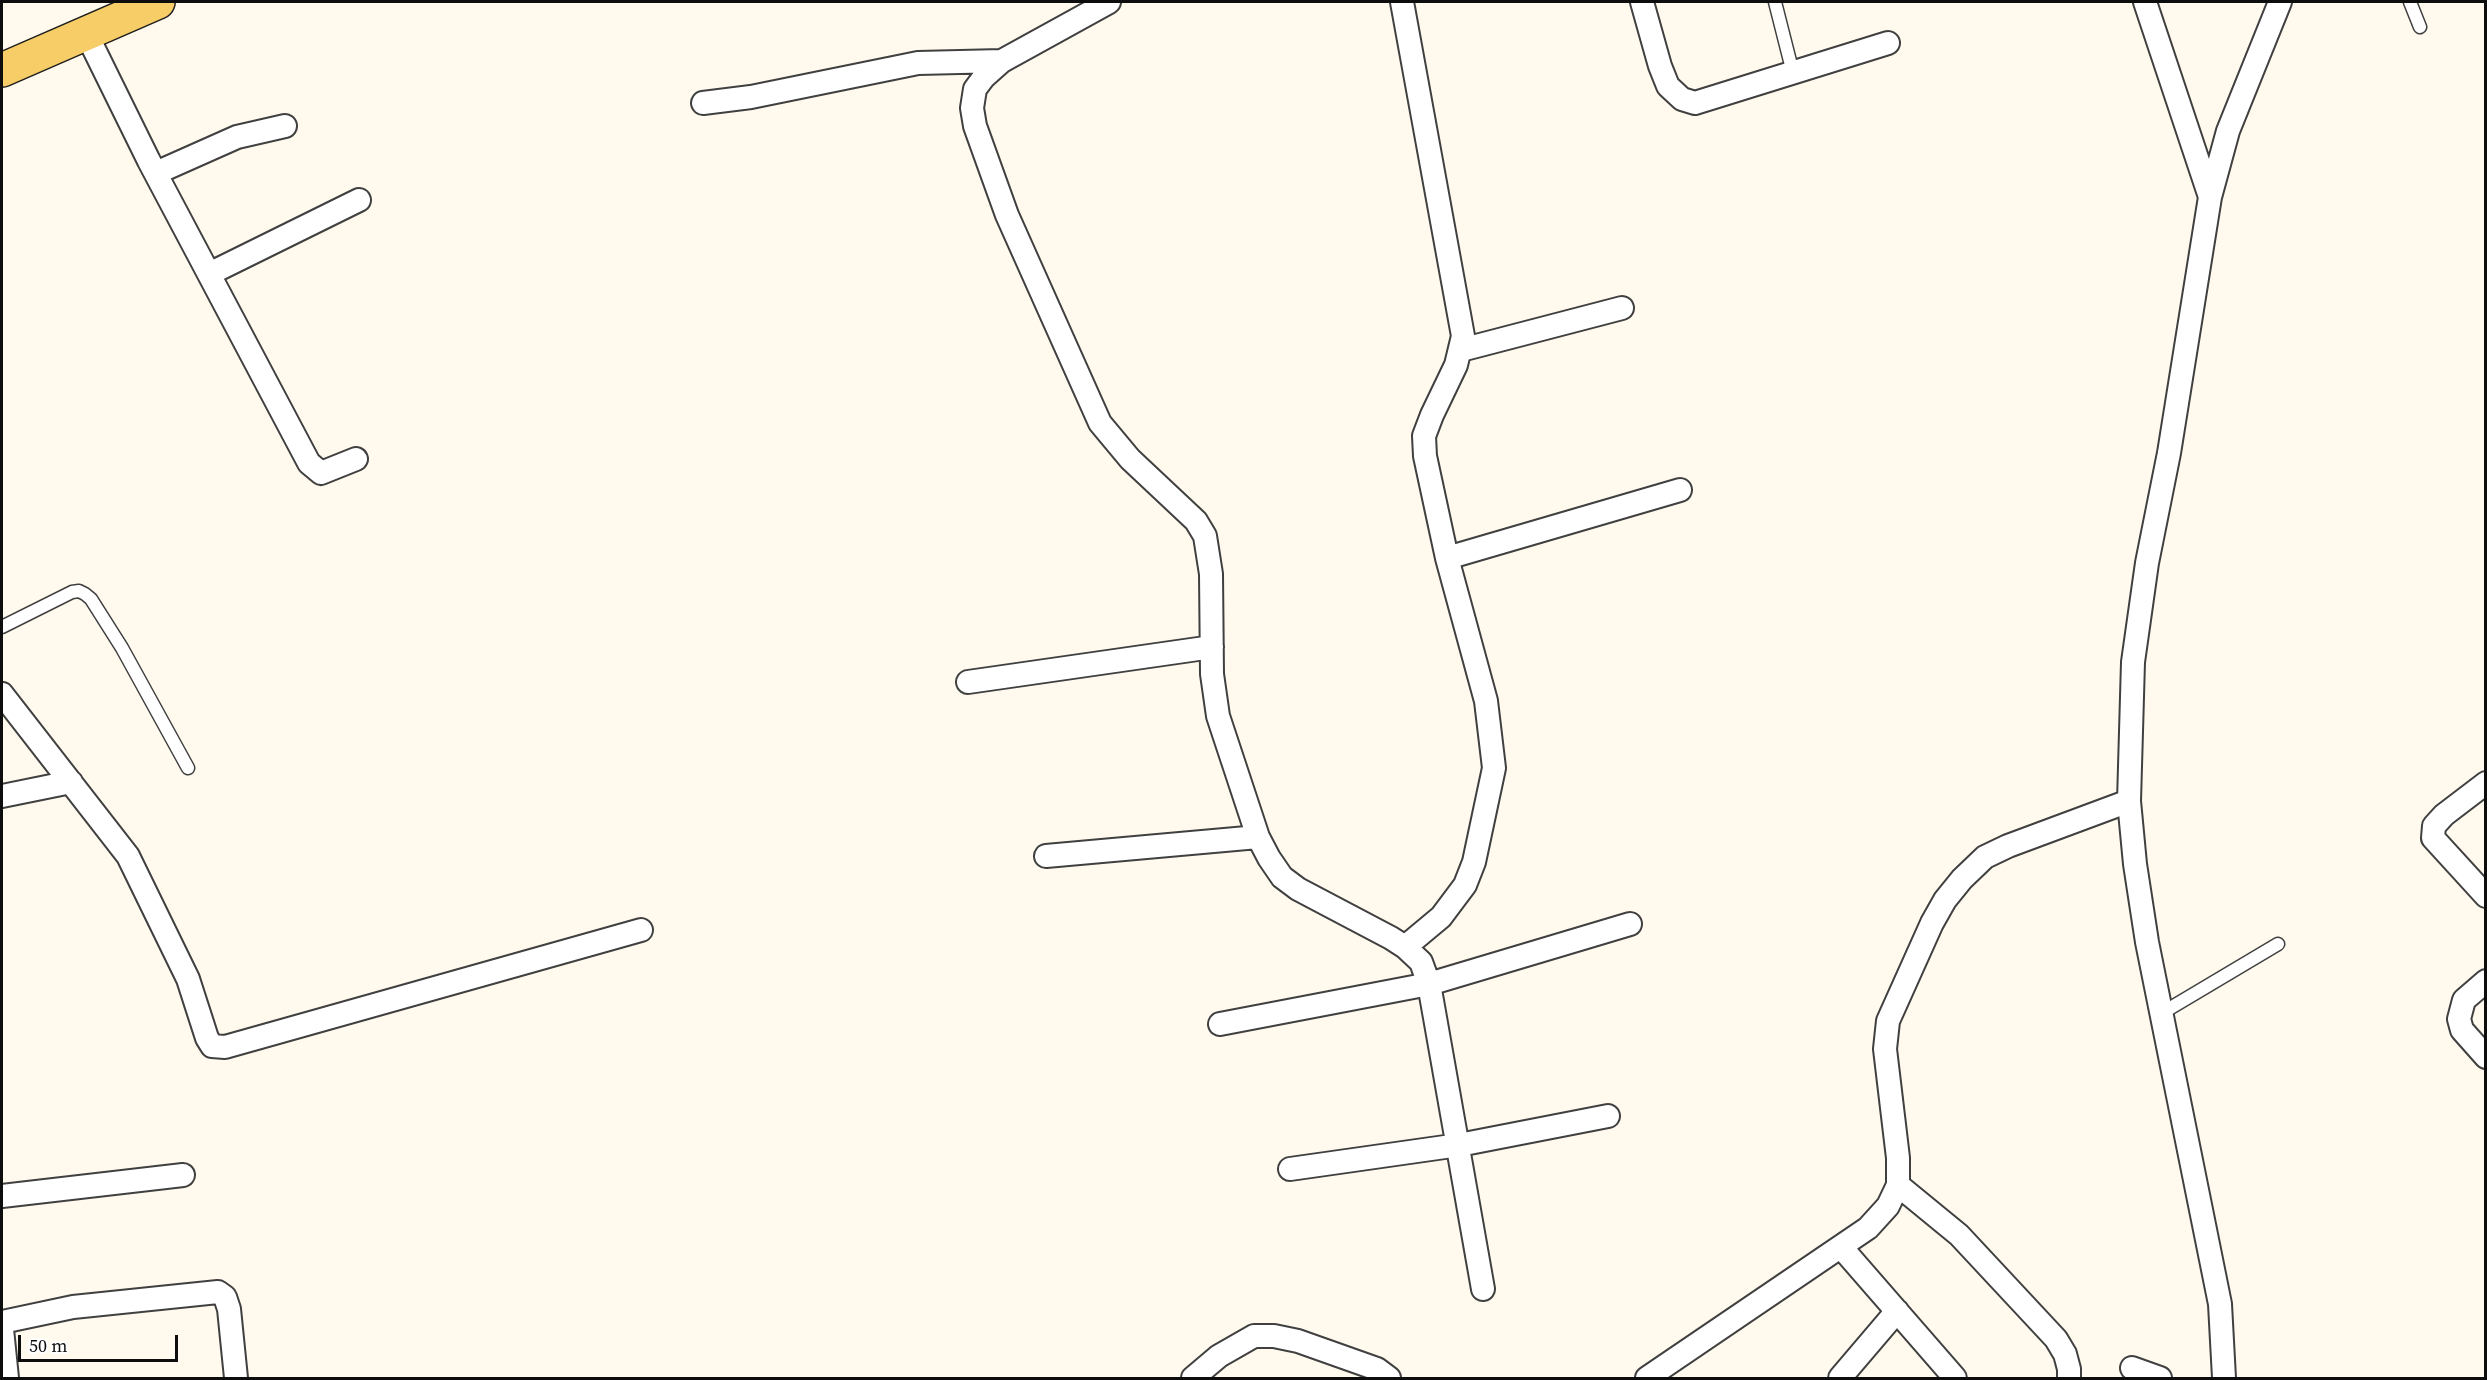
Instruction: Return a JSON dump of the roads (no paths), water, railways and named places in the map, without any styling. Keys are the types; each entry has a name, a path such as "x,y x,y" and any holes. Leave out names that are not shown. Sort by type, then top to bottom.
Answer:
{"main road":[{"path":"2,70 158,2"}],"street":[{"path":"1109,2 1002,61 984,77 975,89 972,108 975,126 1007,215 1100,423 1130,459 1196,521 1205,536 1210,574 1212,674 1218,716 1258,837 1282,877 1298,890 1405,947 1420,962 1429,984 1483,1289"},
{"path":"1402,2 1463,336 1456,365 1424,436 1429,479 1447,558 1486,701 1494,768 1474,862 1465,885 1441,917 1405,947"},
{"path":"1642,2 1668,86 1682,99 1695,103 1888,43"},
{"path":"2145,2 2210,197"},
{"path":"2224,1378 2220,1304 2147,942 2135,864 2129,801 2133,662 2147,563 2169,453 2210,197 2228,131 2280,2"},
{"path":"86,33 156,173 309,463 321,473 356,459"},
{"path":"703,103 751,98 918,63 1002,61"},
{"path":"156,173 237,137 285,126"},
{"path":"209,274 359,200"},
{"path":"1461,350 1623,308"},
{"path":"1447,558 1680,490"},
{"path":"968,682 1212,647"},
{"path":"2,694 135,867 188,979 207,1038 216,1047 236,1044 641,930"},
{"path":"2,796 71,782"},
{"path":"2486,783 2444,815 2434,826 2433,838 2486,896"},
{"path":"1647,1378 1841,1247 1875,1221 1888,1206 1898,1185 1898,1158 1885,1048 1888,1021 1945,900 1962,879 1985,857 2008,846 2129,801"},
{"path":"1046,856 1258,837"},
{"path":"1220,1024 1429,984 1630,924"},
{"path":"2486,981 2464,1000 2459,1019 2462,1030 2486,1057"},
{"path":"1290,1169 1459,1145 1608,1116"},
{"path":"2,1196 183,1174"},
{"path":"1898,1185 1959,1235 2049,1331 2065,1354 2070,1368 2069,1378"},
{"path":"1841,1247 1955,1378"},
{"path":"2,1322 73,1306 218,1292 225,1297 229,1309 236,1378"},
{"path":"1840,1378 1896,1311"},
{"path":"2,1329 7,1378"},
{"path":"1193,1378 1219,1356 1254,1336 1274,1336 1298,1341 1377,1369 1389,1378"},
{"path":"2132,1368 2160,1378"}],"lane":[{"path":"1775,2 1793,73"},
{"path":"2410,2 2420,27"},
{"path":"2,627 72,592 80,591 85,594 91,599 122,648 188,768"},
{"path":"2162,1012 2278,944"}]}
